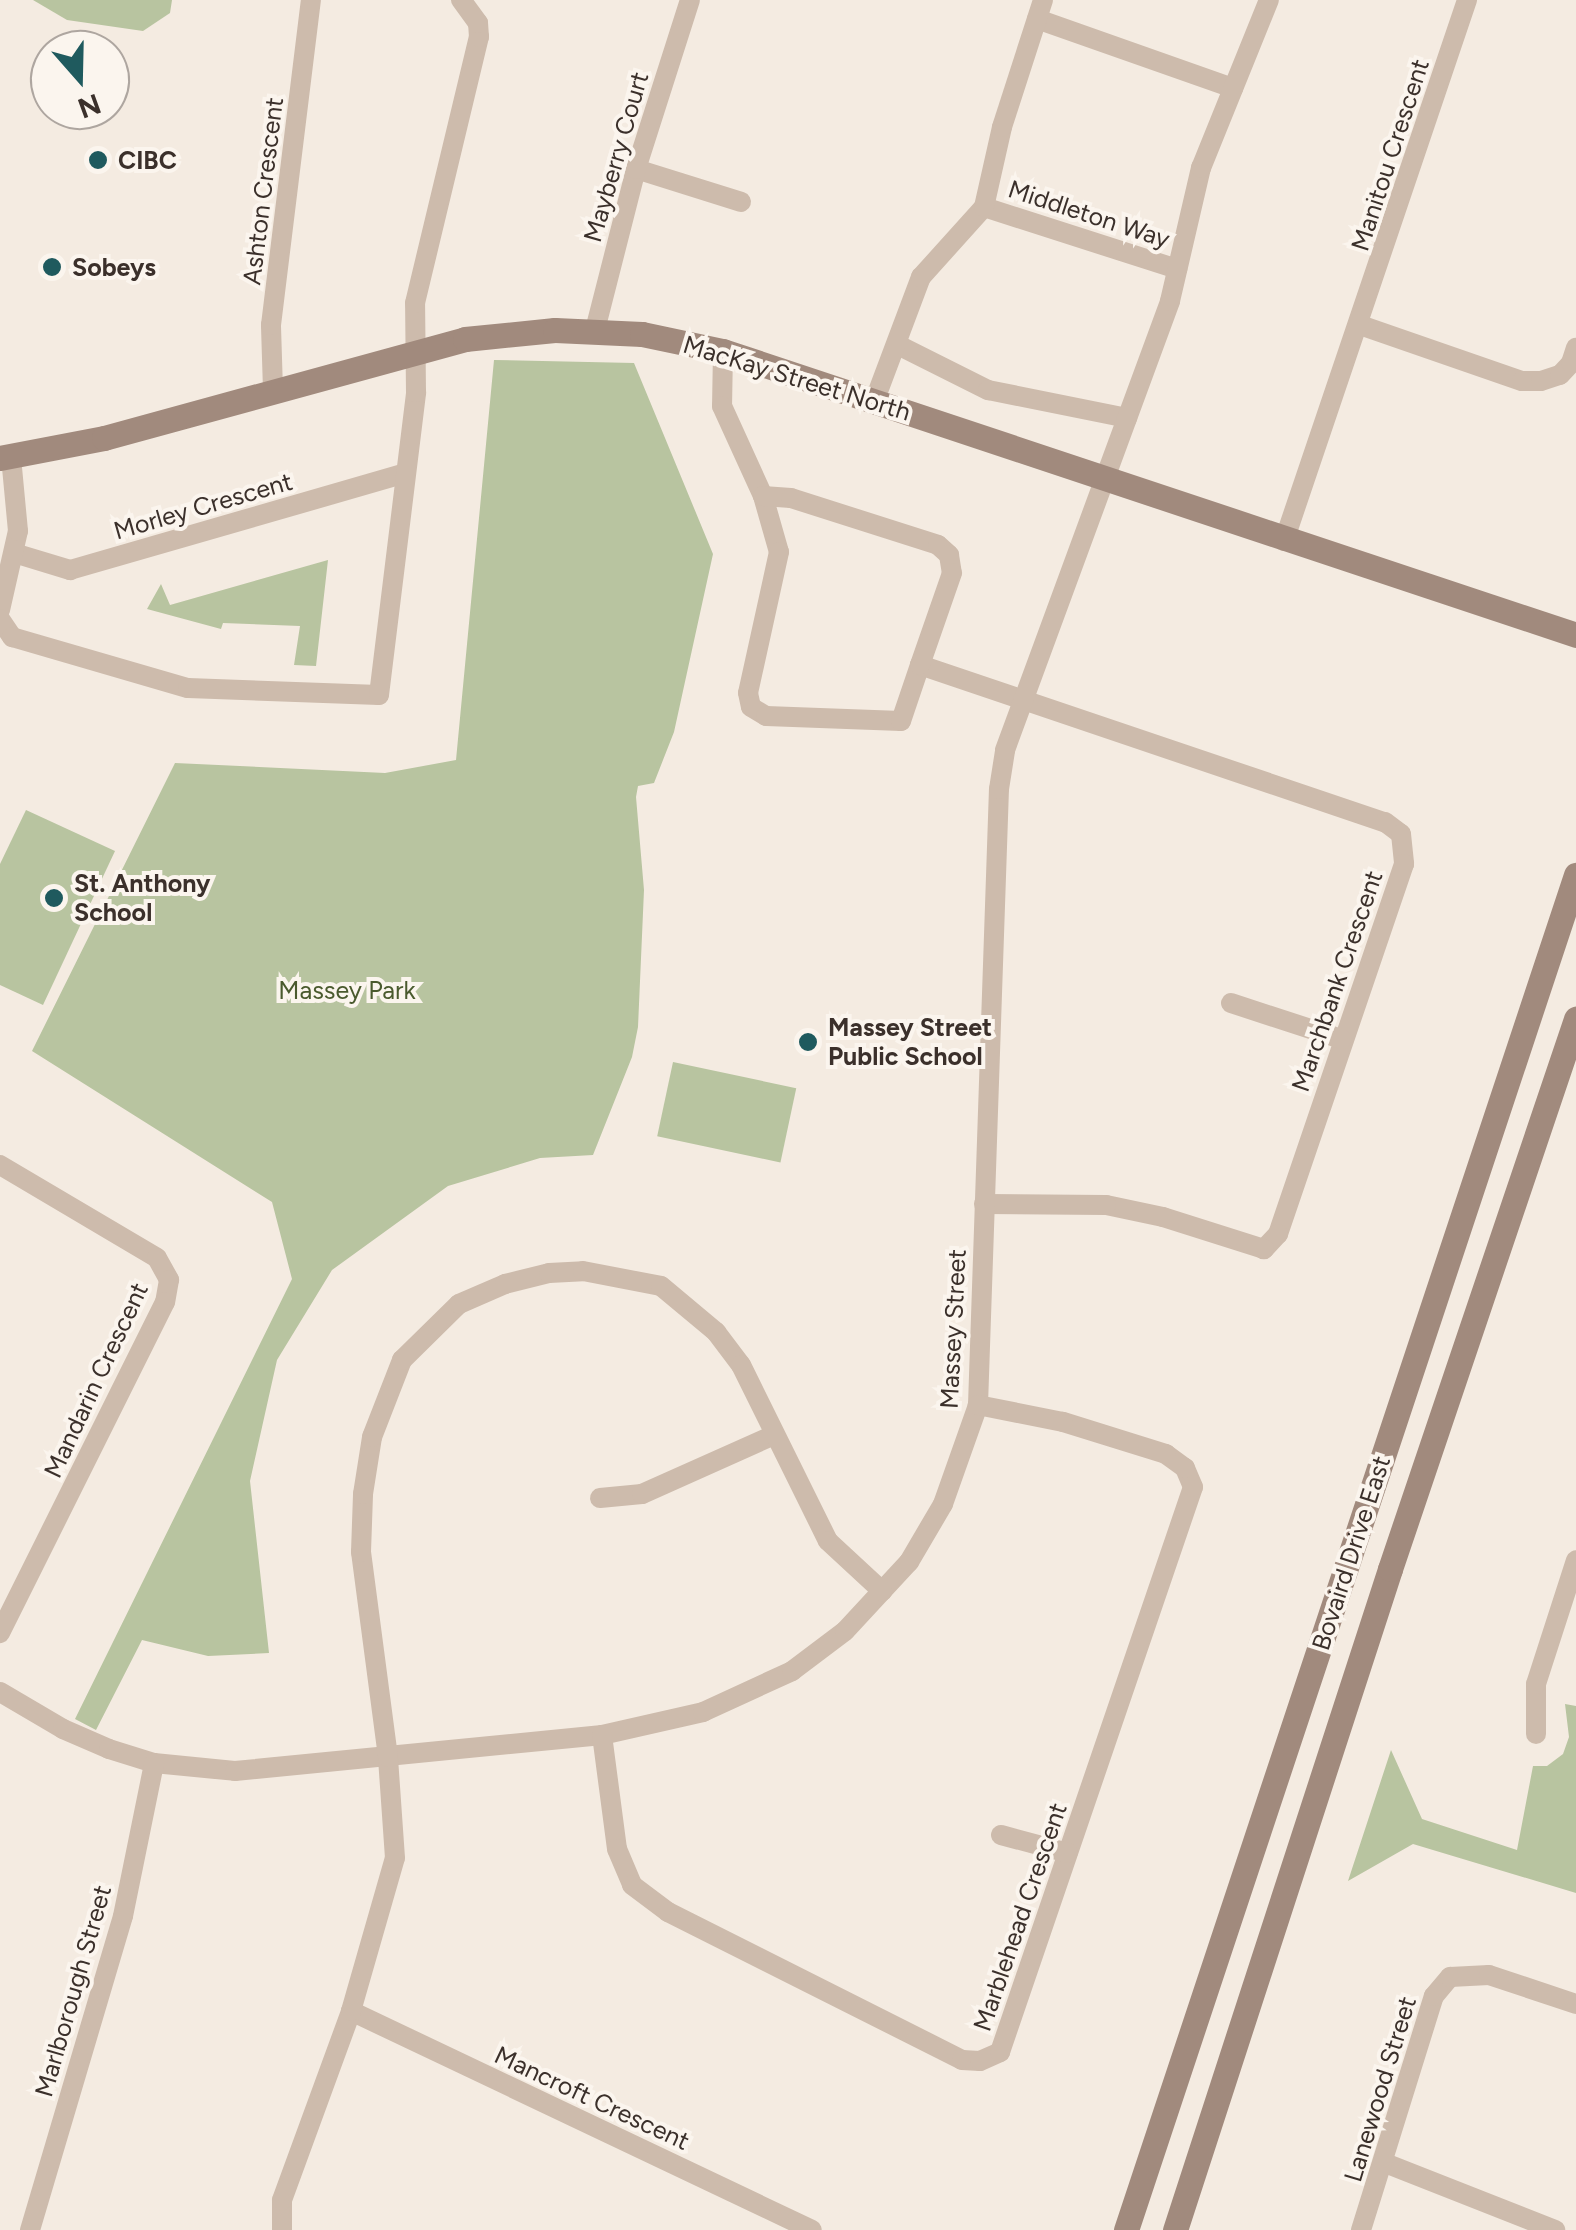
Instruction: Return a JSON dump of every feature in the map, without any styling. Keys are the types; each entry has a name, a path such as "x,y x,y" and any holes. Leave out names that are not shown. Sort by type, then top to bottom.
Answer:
{"main road":[{"name":"MacKay Street North","path":"5,458 104,438 415,349 514,333 595,330 723,351 1576,636"},
{"name":"Bovaird Drive East","path":"1126,2230 1576,875"},
{"name":"Bovaird Drive East","path":"1174,2230 1390,1569 1576,1019"}],"street":[{"name":"Ashton Crescent","path":"273,390 271,325 312,0"},
{"path":"0,619 12,637 188,688 379,695 416,392 414,303 479,37 478,23 462,0"},
{"name":"Mayberry Court","path":"595,330 636,169 690,0"},
{"name":"Middleton Way","path":"1101,479 1127,418 1177,269 1200,168 1269,0"},
{"name":"Manitou Crescent","path":"1284,541 1467,0"},
{"name":"Middleton Way","path":"874,402 921,277 984,207 1002,127 1040,10 1233,88"},
{"path":"636,169 740,202"},
{"name":"Middleton Way","path":"984,207 1177,269"},
{"path":"1360,325 1522,381 1541,382 1560,374 1571,363 1576,348"},
{"path":"898,345 988,390 1127,418"},
{"path":"723,351 722,406 763,496 779,552 748,693 751,707 766,716 901,722 952,574 949,555 938,545 791,498 763,496"},
{"path":"0,610 14,554 19,511 5,458"},
{"name":"Morley Crescent","path":"14,554 70,570 405,473"},
{"name":"Massey Street","path":"0,1692 63,1729 154,1763 235,1771 602,1735 702,1712 792,1671 845,1631 882,1591 908,1562 943,1504 978,1405 999,789 1005,750 1101,479"},
{"path":"920,665 1023,698"},
{"name":"Marchbank Crescent","path":"984,1204 1106,1205 1162,1216 1264,1249 1278,1234 1404,864 1401,834 1385,822 1023,698"},
{"path":"1231,1004 1342,1039"},
{"name":"Mandarin Crescent","path":"0,1165 157,1258 170,1280 165,1302 0,1633"},
{"path":"282,2230 282,2200 351,2012 395,1858 388,1757 361,1552 363,1494 372,1437 402,1360 460,1304 504,1284 550,1273 583,1271 661,1286 716,1332 733,1354 828,1541 882,1591"},
{"name":"Marblehead Crescent","path":"602,1735 617,1849 632,1886 668,1912 962,2060 980,2061 1000,2052 1193,1486 1185,1468 1166,1454 1063,1422 978,1405"},
{"path":"600,1498 642,1494 774,1435"},
{"path":"1536,1734 1536,1684 1576,1560"},
{"name":"Marlborough Street","path":"30,2230 123,1916 154,1763"},
{"path":"1001,1835 1068,1853"},
{"name":"Lanewood Street","path":"1361,2230 1434,1996 1450,1977 1488,1976 1576,2004"},
{"name":"Mancroft Crescent","path":"351,2012 812,2230"},
{"path":"1385,2163 1555,2230"}],"green space":[{"path":"33,0 172,0 170,13 143,31 67,20"},
{"name":"Massey Park","path":"494,360 634,363 713,554 674,732 654,783 638,786 636,797 644,890 638,1027 632,1057 593,1155 540,1158 448,1186 332,1270 277,1360 250,1481 269,1653 208,1656 142,1640 96,1730 75,1719 292,1279 272,1202 32,1051 175,763 385,773 456,760"},
{"path":"328,560 316,666 294,665 300,626 223,623 221,629 147,609 161,584 170,605"},
{"path":"26,810 115,851 43,1005 0,985 0,864"},
{"path":"673,1062 796,1088 780,1163 657,1136"},
{"path":"1565,1704 1576,1706 1576,1893 1413,1844 1348,1881 1391,1750 1422,1819 1517,1850 1533,1766 1547,1766 1563,1754 1569,1737"}],"place":[{"name":"CIBC","path":"98,160"},
{"name":"Sobeys","path":"52,267"},
{"name":"St. Anthony School","path":"54,898"},
{"name":"Massey Street Public School","path":"808,1042"}]}
